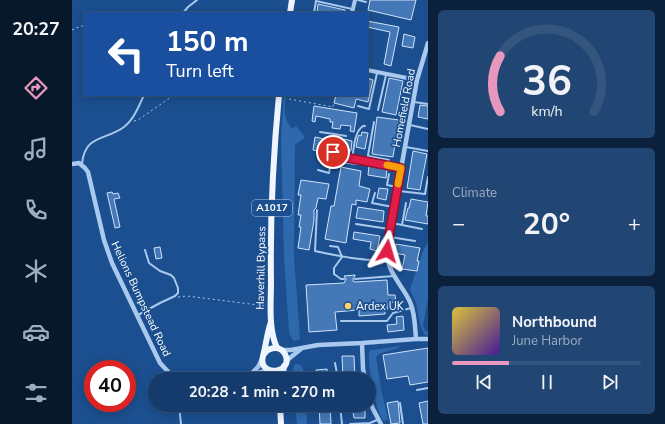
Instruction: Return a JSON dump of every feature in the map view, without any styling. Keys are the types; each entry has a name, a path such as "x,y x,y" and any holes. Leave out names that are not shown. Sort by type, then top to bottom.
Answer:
{"main road":[{"path":"290,12 292,0"},
{"name":"Haverhill Bypass","path":"279,96 273,173 270,260 271,322 274,339 279,349"},
{"name":"Haverhill Bypass","path":"263,356 268,329 271,322"},
{"path":"283,372 285,364 285,355 279,349 270,349 263,356 263,363 270,371 277,371 285,364"},
{"path":"281,412 282,424"}],"street":[{"path":"353,11 357,0"},
{"name":"Homefield Road","path":"416,338 412,308 407,295 391,268 387,251 417,80 428,43"},
{"path":"368,70 417,80"},
{"path":"72,164 79,163 82,165"},
{"name":"Helions Bumpstead Road","path":"82,165 88,172 104,240 112,263 160,363 168,372"},
{"path":"279,349 291,350 318,345 416,338 428,339"},
{"path":"362,343 364,372"},
{"path":"285,364 290,357 302,348"},
{"path":"253,372 258,366 263,356"},
{"path":"265,372 270,371"},
{"path":"375,412 379,422"}],"lane":[{"path":"184,12 197,0"},
{"path":"357,0 366,2"},
{"path":"314,12 316,1 353,11"},
{"path":"358,106 369,108 377,72"},
{"path":"378,110 386,74"},
{"path":"82,165 84,153 91,143 125,126 133,117 144,96"},
{"path":"413,102 428,104"},
{"path":"367,161 374,122"},
{"path":"409,125 428,129"},
{"path":"352,158 358,131 360,128 365,126"},
{"path":"320,132 346,136"},
{"path":"334,134 332,145 333,152 338,156 401,168"},
{"path":"405,147 428,151"},
{"path":"318,170 329,172 333,160 338,156"},
{"path":"368,156 389,160"},
{"path":"334,159 340,162 357,164"},
{"path":"389,174 387,185 398,189 424,194 428,177"},
{"path":"375,193 372,203 394,208"},
{"path":"402,225 406,203"},
{"path":"317,210 315,251 342,257 366,260 388,260"},
{"path":"391,223 422,229"},
{"path":"356,224 390,230"},
{"path":"389,236 415,241"},
{"path":"330,246 338,248 342,257"},
{"path":"138,315 178,293 176,281 172,275 160,271 149,263 145,250"},
{"path":"342,257 334,268 334,274 344,280"},
{"path":"355,278 395,276"},
{"path":"341,321 387,321 393,313 412,308"},
{"path":"335,363 337,372"},
{"path":"417,390 428,388"},
{"path":"400,404 403,424"},
{"path":"180,412 181,424"},
{"path":"341,412 342,424"},
{"path":"350,424 379,422"}],"path":[{"path":"72,30 84,26"},
{"path":"129,122 138,120 173,96"},
{"path":"287,96 289,99 333,107 336,96"},
{"path":"171,298 187,296 271,306"}],"shaded area":[{"path":"284,96 286,96 285,117 292,129 296,126 305,137 295,145 294,257 300,339 294,341 289,332 284,257 281,138"},
{"path":"428,242 428,299 423,325 425,331 428,331 428,335 425,335 420,325 416,302 410,289 423,251"},
{"path":"400,347 379,354 376,357 388,419 384,421 376,402 376,372 370,372 369,353 370,350"},
{"path":"294,365 300,365 303,372 293,372"},
{"path":"296,412 306,412 307,424 297,424"}],"building":[{"path":"370,0 416,0 411,20 368,10"},
{"path":"318,4 345,10 345,12 317,12"},
{"path":"368,21 399,27 391,66 384,64 390,32 368,27"},
{"path":"404,34 415,37 413,48 402,46"},
{"path":"368,78 373,80 368,102 356,99 354,108 334,103 336,96 368,96"},
{"path":"389,78 403,81 396,115 382,112"},
{"path":"420,105 428,106 428,119 418,117"},
{"path":"314,106 357,113 354,132 350,131 351,126 341,125 340,129 332,128 333,122 330,122 330,119 316,116 315,122 312,121"},
{"path":"377,117 399,120 393,157 372,154"},
{"path":"362,132 368,133 365,149 356,147 358,137 359,135 361,136"},
{"path":"315,137 329,140 327,153 313,150"},
{"path":"344,139 352,141 351,151 342,149"},
{"path":"413,151 427,154 420,190 407,188"},
{"path":"369,166 387,169 386,178 368,175"},
{"path":"341,167 361,171 359,186 370,189 367,202 356,200 356,205 352,204 346,243 325,239 331,206 334,206"},
{"path":"301,180 329,184 326,199 318,198 316,208 314,210 314,220 309,250 298,248 301,215 298,215 301,195 298,195"},
{"path":"379,188 388,189 386,200 377,198"},
{"path":"112,192 113,194 118,193 120,198 114,199 120,227 115,228 107,193"},
{"path":"411,199 428,202 426,216 428,216 428,224 405,220"},
{"path":"358,207 384,211 383,222 356,218"},
{"path":"354,232 380,236 377,251 370,249 371,242 353,239"},
{"path":"396,244 420,248 417,261 419,261 417,271 402,269 405,255 394,253"},
{"path":"160,247 162,258 156,259 154,248"},
{"name":"Ardex UK","path":"355,275 353,281 355,282 387,280 388,295 395,295 396,302 388,303 388,309 385,309 385,314 359,316 359,310 335,312 337,330 309,332 306,285 344,283 346,279 344,276"},
{"path":"403,316 404,330 388,332 387,325 397,324 396,317"},
{"path":"428,348 428,382 410,385 408,376 387,379 383,355"},
{"path":"342,356 354,356 355,372 343,372"},
{"path":"327,369 327,372 316,372 316,370"},
{"path":"398,401 400,423 391,424 387,403"},
{"path":"428,401 428,424 423,424 419,403"},
{"path":"319,412 330,412 331,424 320,424"},
{"path":"353,412 365,412 365,418 354,418"}],"slow traffic":[{"path":"387,165 401,168 398,184"}],"place":[{"name":"Ardex UK","path":"348,306"}],"route":[{"path":"333,152 338,156 401,168 387,251"}]}
